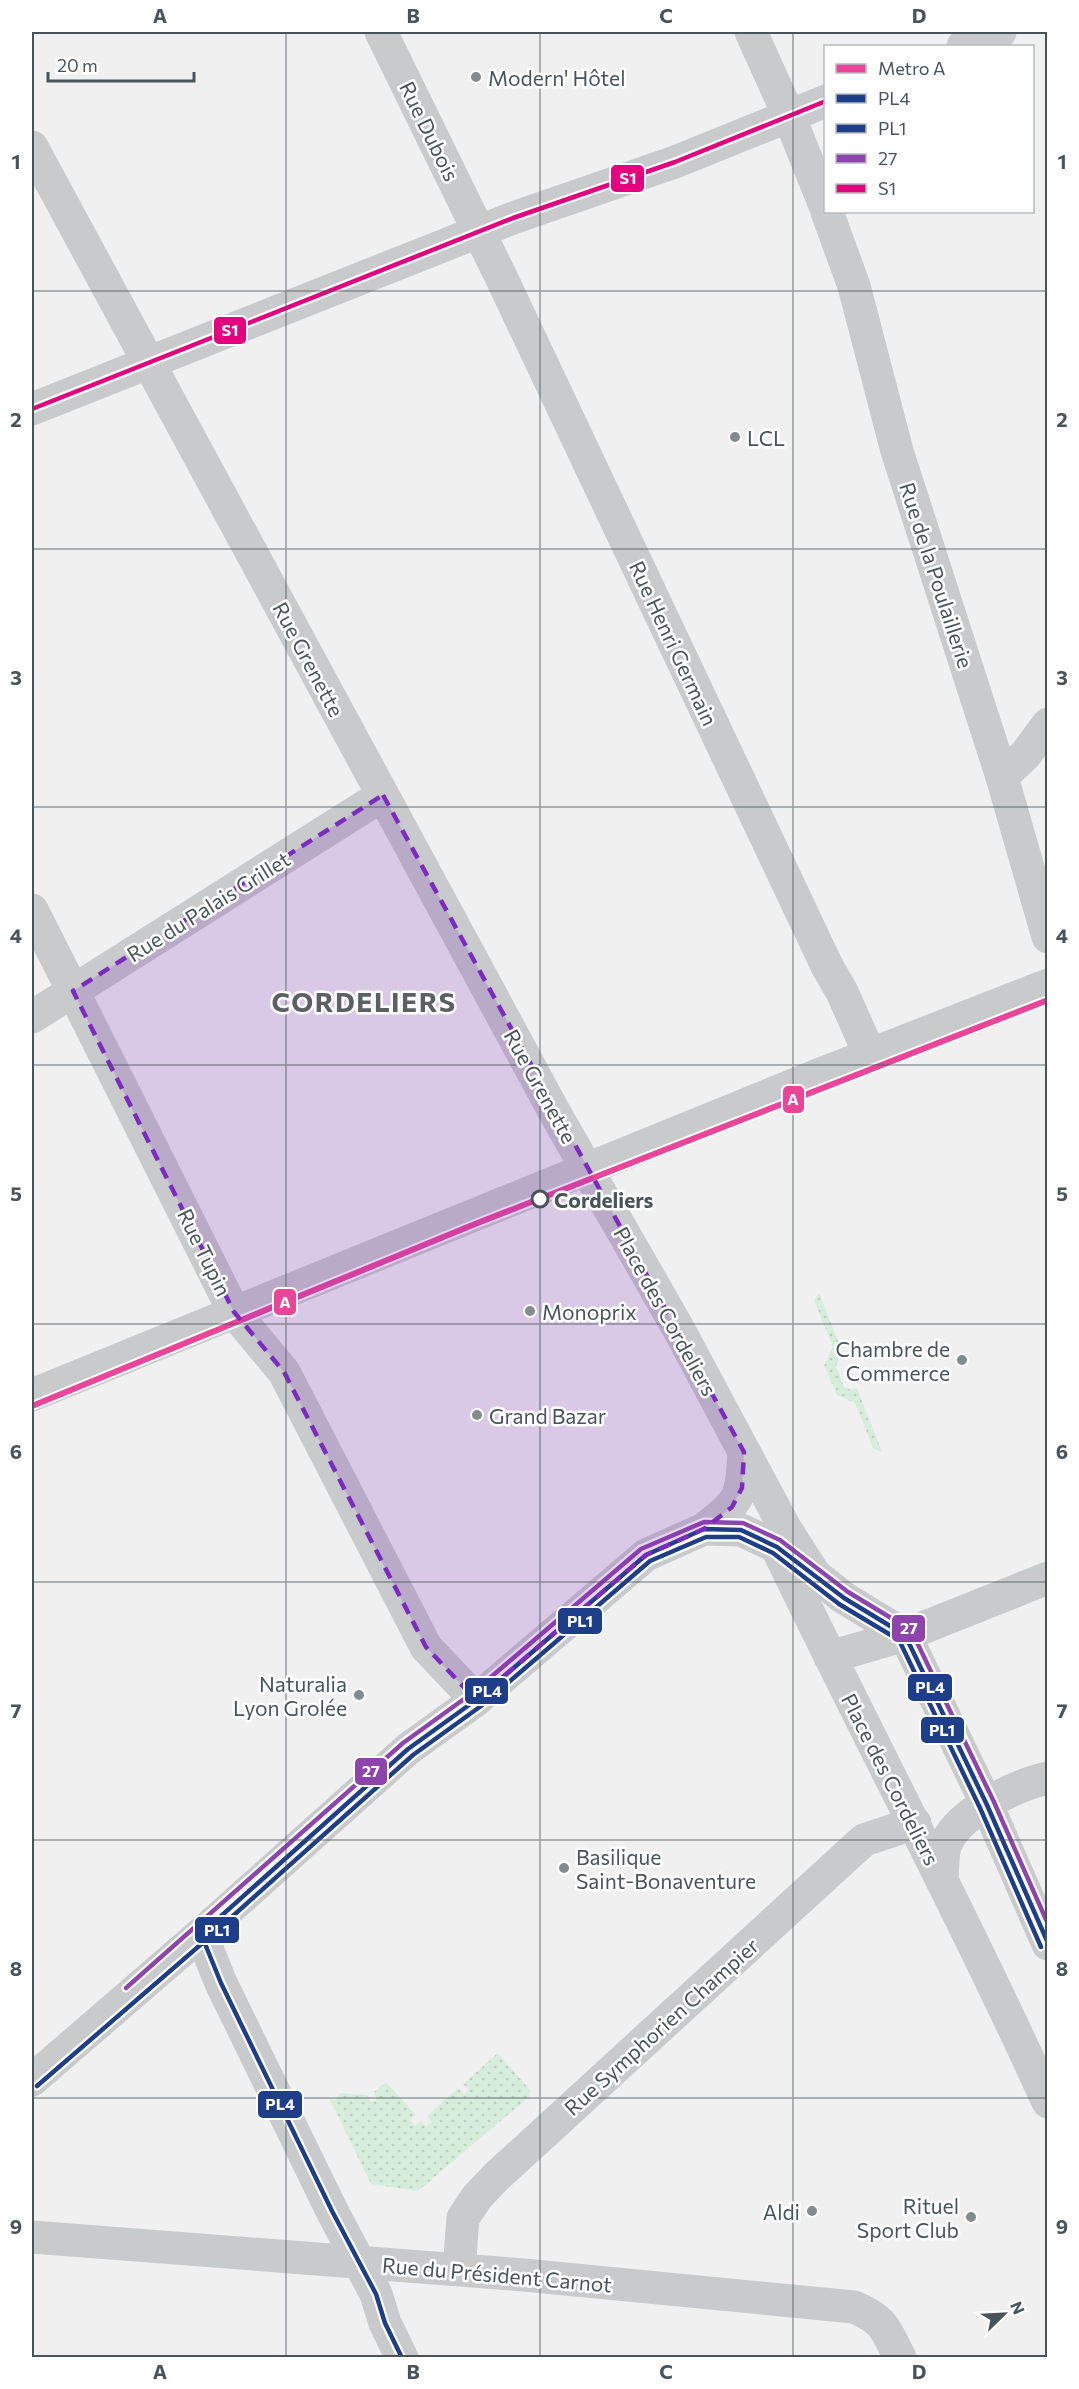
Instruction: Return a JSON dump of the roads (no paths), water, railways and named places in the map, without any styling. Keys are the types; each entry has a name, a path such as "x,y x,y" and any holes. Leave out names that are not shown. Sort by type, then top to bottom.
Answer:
{"street":[{"name":"Rue Dubois","path":"381,32 479,231"},
{"name":"Rue de la Poulaillerie","path":"751,32 789,116 824,205"},
{"path":"966,45 1000,32"},
{"path":"32,409 479,231 675,162 824,101"},
{"name":"Rue Grenette","path":"32,147 587,1170"},
{"name":"Rue de la Poulaillerie","path":"827,213 854,286 897,452 1002,777 1047,937"},
{"name":"Rue Henri Germain","path":"479,231 870,1055"},
{"path":"1002,777 1026,754 1047,724"},
{"name":"Rue du Palais Grillet","path":"32,1017 383,795"},
{"name":"Rue Tupin","path":"32,910 234,1312 284,1371 426,1647 476,1700"},
{"path":"32,1395 1047,985"},
{"name":"Place des Cordeliers","path":"587,1170 678,1328 785,1528 815,1575 844,1598 904,1635"},
{"path":"32,2080 201,1934 408,1749 476,1700 646,1555 704,1529 732,1507 742,1488 744,1452"},
{"name":"Place des Cordeliers","path":"744,1452 777,1547 915,1823 1047,2102"},
{"path":"704,1529 741,1530 777,1547 815,1575"},
{"path":"830,1657 904,1635 1047,1578"},
{"path":"904,1635 987,1805 1047,1944"},
{"path":"942,1880 945,1847 953,1830 987,1805 1020,1786 1047,1778"},
{"name":"Rue Symphorien Champier","path":"459,2270 463,2218 496,2177 864,1840 915,1823"},
{"path":"201,1934 231,2004 376,2294 385,2323 402,2358"},
{"name":"Rue du Président Carnot","path":"32,2237 459,2270 854,2307 873,2315 885,2328 900,2358"}],"metro line":[{"name":"A","path":"32,1406 475,1224 1048,1000"}],"place":[{"name":"Modern' Hôtel","path":"476,77"},
{"name":"LCL","path":"735,437"},
{"name":"Cordeliers","path":"540,1199"},
{"name":"Monoprix","path":"530,1311"},
{"name":"Chambre de Commerce","path":"962,1360"},
{"name":"Grand Bazar","path":"477,1415"},
{"name":"Naturalia Lyon Grolée","path":"359,1695"},
{"name":"Basilique Saint-Bonaventure","path":"564,1868"},
{"name":"Aldi","path":"812,2211"},
{"name":"Rituel Sport Club","path":"971,2217"}],"district":[{"name":"CORDELIERS","path":"364,1001"}]}
